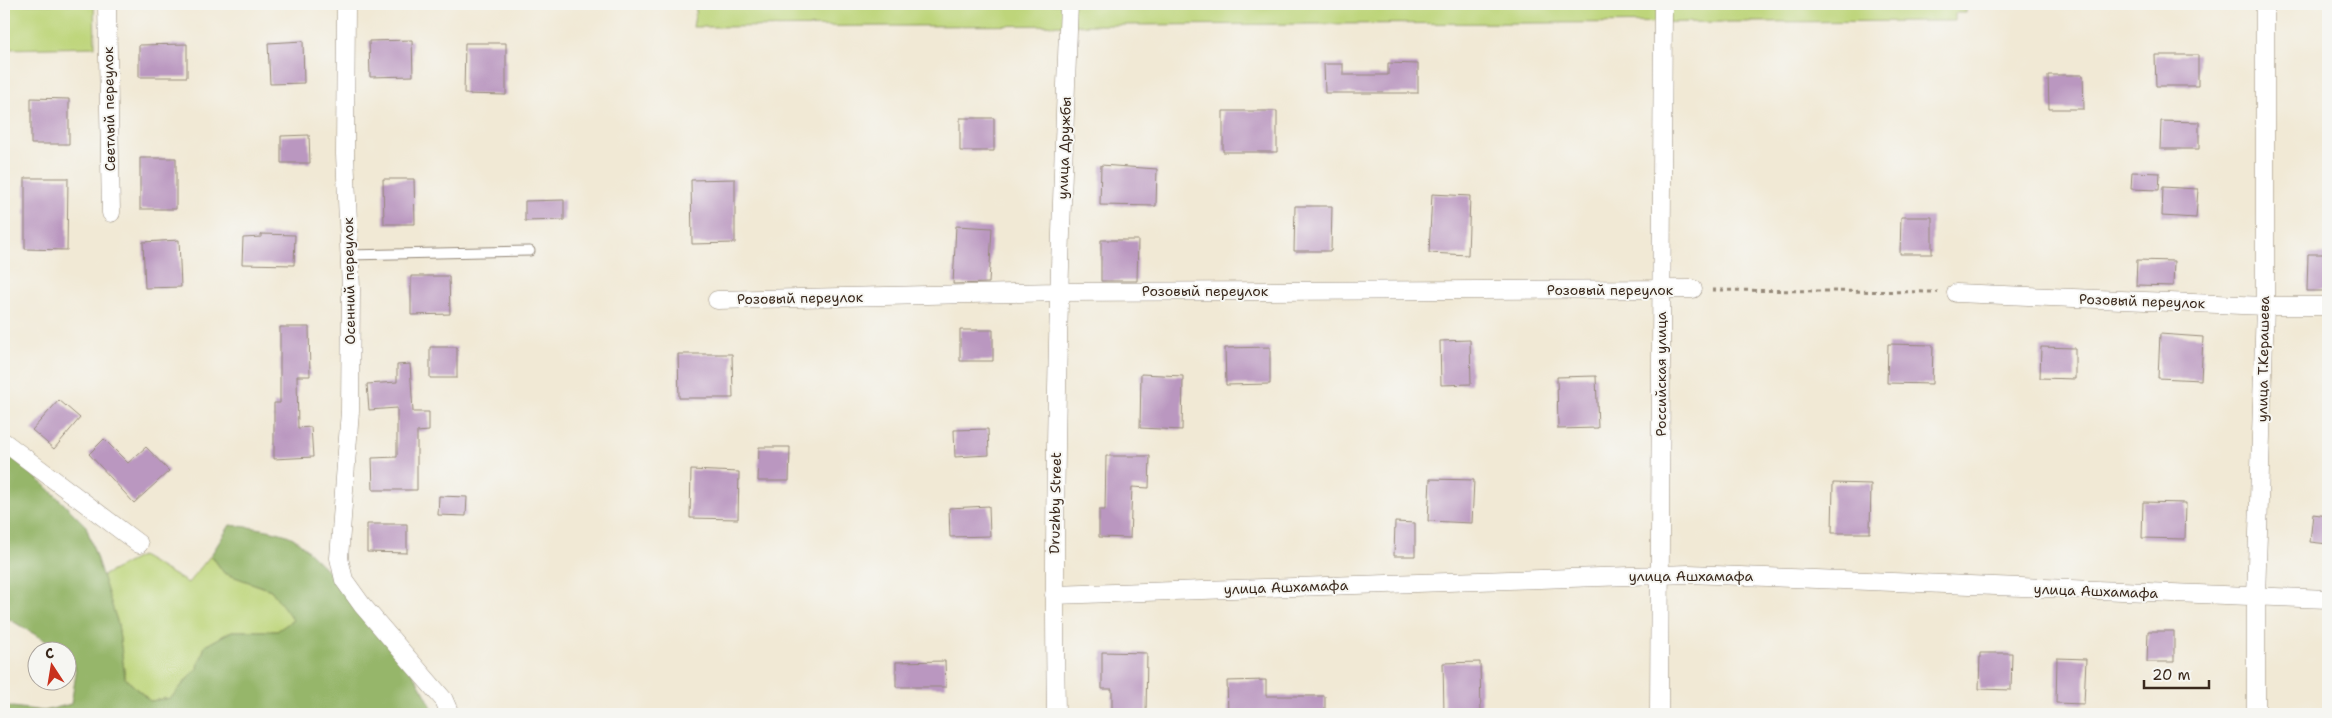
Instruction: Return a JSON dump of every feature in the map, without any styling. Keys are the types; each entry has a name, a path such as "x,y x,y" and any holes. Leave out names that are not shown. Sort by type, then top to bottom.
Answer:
{"street":[{"name":"Светлый переулок","path":"107,4 111,213"},
{"name":"Осенний переулок","path":"346,4 345,154 350,254 350,411 339,558 344,580 362,605 444,700 450,714"},
{"name":"улица Дружбы","path":"1058,292 1069,4"},
{"name":"Российская улица","path":"1659,714 1662,4"},
{"name":"улица Т.Керашева","path":"2256,714 2256,598 2265,306 2265,4"},
{"name":"Розовый переулок","path":"717,300 1058,292 1693,290"},
{"name":"Druzhby Street","path":"1056,714 1054,595 1058,292"},
{"name":"Розовый переулок","path":"1956,293 2265,306 2328,306"},
{"path":"4,442 139,544"},
{"name":"улица Ашхамафа","path":"1054,595 1689,574 2256,598 2328,599"}],"lane":[{"path":"350,254 530,251"}],"path":[{"path":"1693,290 1956,293"}],"green space":[{"path":"4,4 94,4 95,47 4,49"},
{"path":"697,4 1966,4 1966,13 1955,13 1955,21 693,27"},
{"path":"4,450 48,488 86,526 118,624 125,678 150,701 171,698 198,667 205,646 232,631 277,631 293,620 271,590 224,573 211,555 230,525 280,533 293,538 301,544 346,590 381,630 412,673 435,714 4,714 4,706 44,711 71,704 73,690 78,690 78,640 44,640 4,616"},
{"path":"211,555 224,573 271,590 294,620 277,631 232,631 205,646 198,667 171,698 150,701 125,678 118,624 102,576 141,556 188,583"}],"building":[{"path":"412,40 413,76 370,77 369,41"},
{"path":"303,41 304,83 270,84 268,43"},
{"path":"465,43 506,43 506,95 464,94"},
{"path":"187,44 187,77 139,77 139,45"},
{"path":"2155,55 2198,55 2198,86 2156,86"},
{"path":"1388,63 1418,64 1418,93 1325,93 1324,64 1343,64 1343,75 1388,75"},
{"path":"2048,75 2083,75 2084,109 2049,109"},
{"path":"31,98 69,99 69,144 31,144"},
{"path":"1223,111 1277,111 1277,152 1223,152"},
{"path":"960,118 994,118 994,151 960,151"},
{"path":"2161,121 2199,122 2199,149 2160,149"},
{"path":"309,135 310,163 281,163 281,136"},
{"path":"140,158 176,158 176,209 140,209"},
{"path":"1101,165 1157,169 1156,206 1100,205"},
{"path":"2132,172 2160,173 2159,190 2131,189"},
{"path":"25,178 68,178 67,250 25,249"},
{"path":"383,179 414,179 415,224 384,224"},
{"path":"735,179 735,243 692,244 691,180"},
{"path":"2163,187 2198,189 2196,218 2162,216"},
{"path":"1432,194 1470,196 1468,255 1429,253"},
{"path":"564,200 564,220 525,221 525,201"},
{"path":"1295,206 1332,206 1331,251 1294,251"},
{"path":"1901,217 1932,217 1932,254 1900,254"},
{"path":"956,226 992,228 989,283 953,284"},
{"path":"261,234 295,235 294,265 242,264 243,238 261,237"},
{"path":"179,240 181,287 145,288 143,242"},
{"path":"1101,240 1138,240 1137,281 1101,281"},
{"path":"2308,254 2328,254 2328,291 2307,291"},
{"path":"2137,260 2174,261 2173,286 2136,285"},
{"path":"411,276 449,276 450,314 411,315"},
{"path":"280,327 309,327 310,376 297,376 298,428 311,427 313,457 274,459 274,403 280,403"},
{"path":"960,330 993,330 993,361 960,361"},
{"path":"2160,334 2203,337 2201,380 2158,378"},
{"path":"1470,340 1471,384 1441,385 1440,341"},
{"path":"1888,344 1933,345 1932,384 1887,383"},
{"path":"430,347 457,347 457,378 430,378"},
{"path":"1270,347 1270,384 1226,385 1225,348"},
{"path":"2041,347 2075,348 2075,379 2040,378"},
{"path":"678,354 732,354 733,398 679,398"},
{"path":"410,364 413,412 429,412 429,431 417,432 417,490 373,490 372,458 397,457 397,408 369,410 367,384 397,382 397,365"},
{"path":"1141,374 1183,376 1182,430 1140,428"},
{"path":"1596,376 1598,428 1558,429 1557,377"},
{"path":"59,400 80,418 54,449 32,430"},
{"path":"988,429 989,455 955,457 954,430"},
{"path":"104,439 128,463 146,447 169,471 134,503 89,454"},
{"path":"759,447 790,447 789,481 758,481"},
{"path":"1106,456 1150,456 1149,488 1132,487 1130,538 1099,537 1099,510 1105,510"},
{"path":"691,470 739,472 738,519 690,518"},
{"path":"1430,479 1474,480 1472,523 1428,521"},
{"path":"1833,483 1871,484 1870,533 1832,533"},
{"path":"439,496 467,497 466,516 438,515"},
{"path":"2143,502 2186,503 2185,539 2142,538"},
{"path":"989,506 990,536 950,537 949,508"},
{"path":"2313,514 2328,516 2328,544 2310,542"},
{"path":"1395,522 1415,523 1415,556 1394,556"},
{"path":"367,524 407,524 407,553 367,552"},
{"path":"2148,631 2174,631 2174,662 2147,662"},
{"path":"1102,652 1147,653 1146,714 1112,714 1112,689 1102,689"},
{"path":"1980,653 2012,653 2011,690 1979,689"},
{"path":"2057,658 2086,659 2084,704 2056,703"},
{"path":"945,661 946,687 896,687 896,662"},
{"path":"1480,662 1481,714 1444,714 1443,663"},
{"path":"1266,680 1266,696 1325,696 1325,714 1228,714 1227,681"}]}
